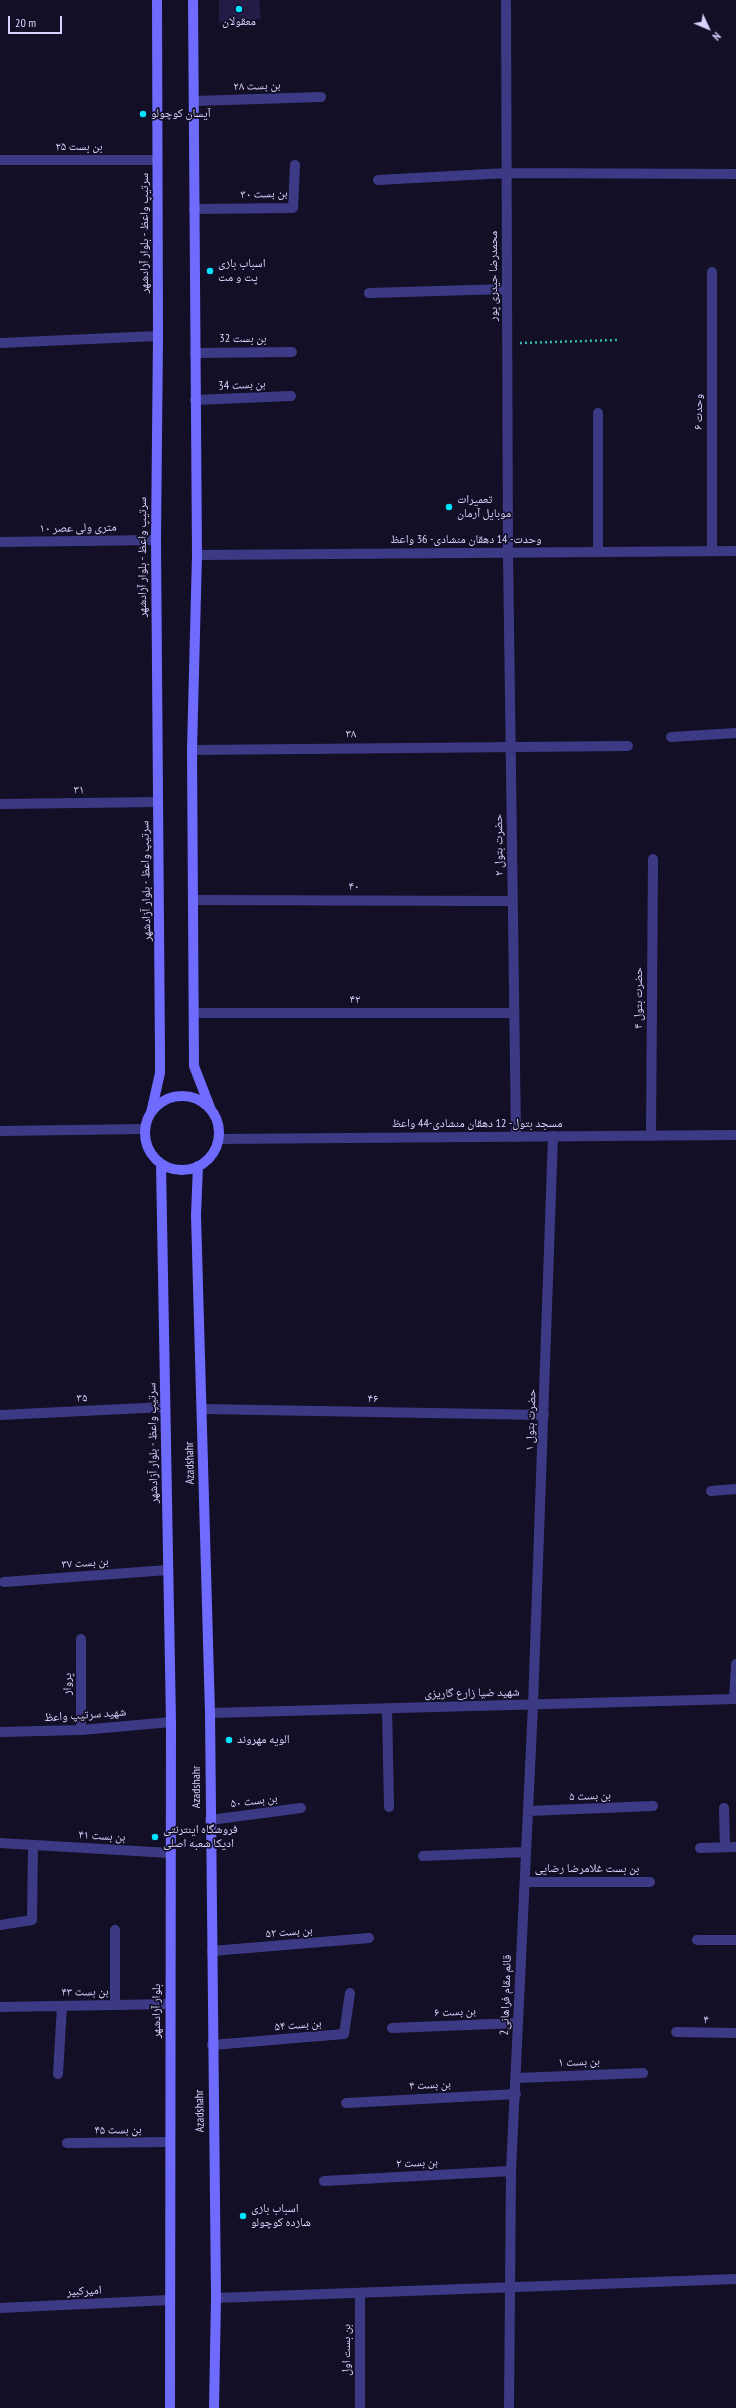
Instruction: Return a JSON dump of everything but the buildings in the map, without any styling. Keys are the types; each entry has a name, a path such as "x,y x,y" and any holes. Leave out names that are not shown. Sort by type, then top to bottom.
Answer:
{"main road":[{"name":"سرتیپ واعظ - بلوار آزادشهر","path":"151,1114 160,1074 156,540 158,336 157,0"},
{"path":"193,0 197,555 192,750 195,1013 194,1066 218,1127 219,1139 212,1155 198,1166 179,1170 160,1164 148,1148 145,1129 151,1114 158,1105 180,1096 192,1098 202,1102 211,1110"},
{"name":"سرتیپ واعظ - بلوار آزادشهر","path":"160,1164 171,1722"},
{"name":"Azadshahr","path":"198,1166 196,1215 210,1713 212,2045 216,2298 214,2408"},
{"name":"بلوار آزادشهر","path":"169,2300 171,1722"},
{"path":"169,2300 170,2408"}],"street":[{"name":"محمدرضا حیدری پور","path":"506,0 508,553"},
{"name":"بن بست ۲۸","path":"194,101 321,97"},
{"name":"بن بست ۲۵","path":"0,160 157,160"},
{"name":"بن بست ۳۰","path":"194,209 293,208 295,165"},
{"path":"378,180 507,173 736,174"},
{"name":"وحدت ۶","path":"712,272 712,551"},
{"path":"369,293 507,289"},
{"path":"0,343 158,336"},
{"name":"بن بست 32","path":"195,353 292,352"},
{"name":"بن بست 34","path":"195,400 291,396"},
{"path":"598,413 598,552"},
{"name":"۱۰ متری ولی عصر","path":"0,542 156,540"},
{"name":"وحدت- 14 دهقان منشادی- 36 واعظ","path":"197,555 736,551"},
{"name":"حضرت بتول ۲","path":"508,553 516,1137"},
{"path":"671,737 736,733"},
{"name":"۳۸","path":"192,750 511,745 628,746"},
{"name":"۳۱","path":"0,804 158,802"},
{"name":"حضرت بتول ۴","path":"651,1136 653,860"},
{"name":"۴۰","path":"194,900 512,901"},
{"name":"۴۲","path":"195,1013 514,1013"},
{"path":"0,1131 145,1129"},
{"name":"مسجد بتول- 12 دهقان منشادی-44 واعظ","path":"219,1139 736,1135"},
{"name":"حضرت بتول ۱","path":"533,1705 553,1136"},
{"name":"۳۵","path":"0,1416 165,1407"},
{"name":"۴۶","path":"202,1409 544,1415"},
{"path":"711,1491 736,1489"},
{"name":"بن بست ۳۷","path":"4,1582 168,1570"},
{"name":"پرواز","path":"81,1639 81,1730"},
{"path":"735,1699 736,1664"},
{"name":"شهید ضیا زارع گاریزی","path":"210,1713 735,1699"},
{"name":"2قائم مقام فراهانی","path":"509,2408 511,2171 517,2078 518,2023 533,1705"},
{"path":"387,1708 389,1807"},
{"name":"شهید سرتیپ واعظ","path":"0,1732 81,1730 171,1722"},
{"name":"بن بست ۵","path":"528,1811 653,1806"},
{"name":"بن بست ۵۰","path":"210,1820 301,1808"},
{"path":"724,1808 725,1847"},
{"name":"بن بست ۴۱","path":"0,1843 170,1853"},
{"path":"0,1925 32,1920 33,1845"},
{"path":"700,1848 736,1847"},
{"path":"423,1856 526,1852"},
{"name":"بن بست غلامرضا رضایی","path":"525,1882 650,1882"},
{"path":"115,1930 115,2005"},
{"name":"بن بست ۵۲","path":"212,1951 369,1938"},
{"path":"697,1940 736,1940"},
{"name":"بن بست ۵۴","path":"212,2045 344,2034 350,1993"},
{"name":"بن بست ۴۳","path":"0,2007 170,2004"},
{"path":"58,2074 62,2006"},
{"name":"بن بست ۶","path":"392,2028 518,2023"},
{"name":"۴","path":"676,2032 736,2034"},
{"name":"بن بست ۱","path":"517,2078 643,2073"},
{"name":"بن بست ۴","path":"346,2103 516,2094"},
{"name":"بن بست ۴۵","path":"67,2143 169,2142"},
{"name":"بن بست ۲","path":"324,2181 511,2171"},
{"path":"216,2298 736,2279"},
{"name":"بن بست اول","path":"360,2293 360,2408"},
{"name":"امیرکبیر","path":"0,2308 169,2300"}],"path":[{"path":"507,343 617,340"}],"place":[{"name":"معقولان","path":"239,9"},
{"name":"آیسان کوچولو","path":"143,114"},
{"name":"اسباب بازی پت و مت","path":"210,271"},
{"name":"تعمیرات موبایل آرمان","path":"449,507"},
{"name":"الویه مهروند","path":"229,1740"},
{"name":"فروشگاه اینترنتی ادیکا شعبه اصلی","path":"155,1837"},
{"name":"اسباب بازی شازده کوچولو","path":"243,2216"}]}
